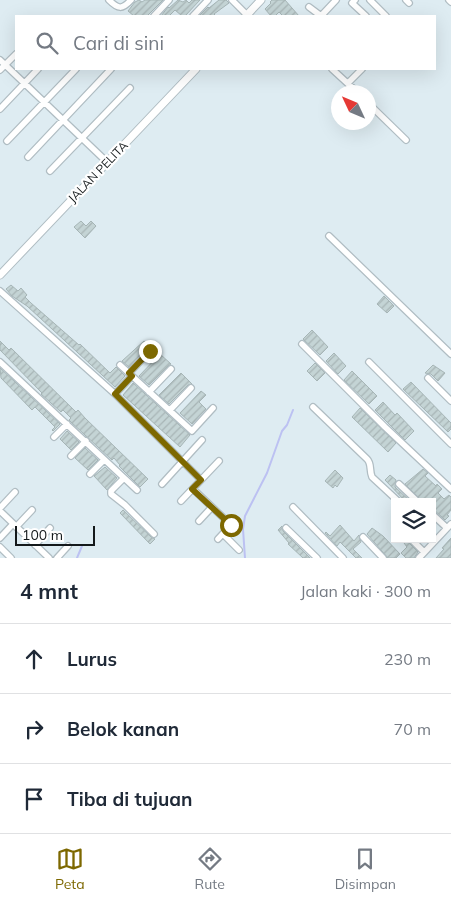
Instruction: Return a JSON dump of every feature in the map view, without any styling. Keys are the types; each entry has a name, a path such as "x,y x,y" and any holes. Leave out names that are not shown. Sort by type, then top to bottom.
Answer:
{"street":[{"path":"109,0 114,5 120,7 125,6 131,0"},
{"path":"155,15 168,0"},
{"path":"194,15 208,0"},
{"path":"232,0 247,15 261,0"},
{"path":"322,15 336,0"},
{"path":"355,0 352,3 365,15"},
{"path":"370,0 381,15"},
{"path":"310,7 320,15"},
{"path":"0,70 2,62 15,55"},
{"path":"2,62 107,162"},
{"path":"0,109 37,70"},
{"path":"7,141 73,70"},
{"path":"28,157 110,70"},
{"name":"JALAN PELITA","path":"0,275 195,70"},
{"path":"333,70 348,83 361,70"},
{"path":"50,171 130,88"},
{"path":"376,111 406,140"},
{"path":"329,236 451,354"},
{"path":"0,291 115,394 201,480"},
{"path":"302,344 385,427 451,489"},
{"path":"115,394 150,351"},
{"path":"0,362 136,490"},
{"path":"369,362 451,444"},
{"path":"120,366 192,430 213,408"},
{"path":"149,392 171,369"},
{"path":"428,378 451,401"},
{"path":"170,410 191,388"},
{"path":"313,407 367,458 370,462 372,477 396,498"},
{"path":"54,438 67,424"},
{"path":"162,484 202,440"},
{"path":"71,456 86,442"},
{"path":"90,474 104,460"},
{"path":"181,501 219,461"},
{"path":"124,478 111,491 111,494 126,505 154,534"},
{"path":"399,484 414,498"},
{"path":"192,489 231,525 218,540"},
{"path":"14,492 0,509 49,558"},
{"path":"198,521 212,507"},
{"path":"293,507 343,558"},
{"path":"0,538 32,510"},
{"path":"419,558 449,528 436,517"},
{"path":"35,545 50,528"},
{"path":"286,528 317,558"},
{"path":"223,534 239,550"},
{"path":"363,537 382,558"},
{"path":"415,543 424,552"},
{"path":"57,558 68,546"},
{"path":"0,547 12,558"}],"building":[{"path":"139,0 142,2 145,0 163,0 148,15 133,15 128,11"},
{"path":"178,0 183,2 186,0 189,3 192,0 200,0 186,15 181,15 175,10 170,15 162,15"},
{"path":"219,0 226,0 229,3 215,15 200,15"},
{"path":"272,0 285,0 298,15 282,15 279,12 276,15 270,15 265,9"},
{"path":"81,221 86,226 91,221 96,226 85,238 74,227"},
{"path":"11,285 18,291 21,288 27,295 25,297 31,303 80,344 110,373 116,367 125,376 115,387 27,306 12,296 6,289"},
{"path":"384,296 394,306 387,313 377,304"},
{"path":"312,330 328,347 320,355 303,339"},
{"path":"0,341 9,350 11,348 76,412 78,410 148,479 140,487 119,466 114,458 112,460 69,420 71,418 63,410 61,412 41,394 0,350"},
{"path":"144,341 149,345 129,367 122,361"},
{"path":"334,353 346,366 338,374 326,361"},
{"path":"160,354 171,364 149,385 139,376"},
{"path":"315,363 325,373 317,381 307,371"},
{"path":"433,365 445,373 438,381 431,374 425,373"},
{"path":"0,368 60,424 53,431 55,427 35,407 32,410 1,378"},
{"path":"352,371 377,396 369,404 344,380"},
{"path":"181,373 192,384 188,385 169,404 159,395"},
{"path":"411,382 451,423 451,429 448,432 403,389"},
{"path":"133,383 190,435 180,447 123,395"},
{"path":"201,391 206,395 199,402 206,409 192,424 180,413"},
{"path":"383,402 395,415 397,413 414,431 405,440 375,410"},
{"path":"360,408 396,443 388,452 352,417"},
{"path":"67,431 79,442 71,450 60,439"},
{"path":"85,448 98,460 88,470 75,458"},
{"path":"105,467 117,478 107,490 94,476"},
{"path":"423,469 428,473 425,476 442,489 438,493 444,499 449,495 451,497 451,510 447,515 449,516 445,520 436,512 436,498 419,498 405,484"},
{"path":"335,470 343,478 337,487 335,485 333,488 325,481"},
{"path":"390,475 396,480 395,487 407,498 402,498 385,480"},
{"path":"123,510 155,539 150,544 120,513"},
{"path":"340,525 354,541 359,535 361,542 353,549 362,558 356,558 340,542 337,546 325,533 330,536"},
{"path":"282,526 283,531 310,558 303,558 288,544 278,530"},
{"path":"372,528 383,536 400,554 396,558 388,558 367,534"},
{"path":"451,538 451,558 436,558 444,549 442,548"},
{"path":"404,543 409,543 418,552 414,558 406,558 401,553 407,547"}],"waterway":[{"path":"245,558 243,529 245,516 267,473 282,431 287,425 293,410"},
{"path":"77,558 82,546"}],"route":[{"path":"150,351 129,373 132,376 115,394 201,480 192,489 231,525"}]}
